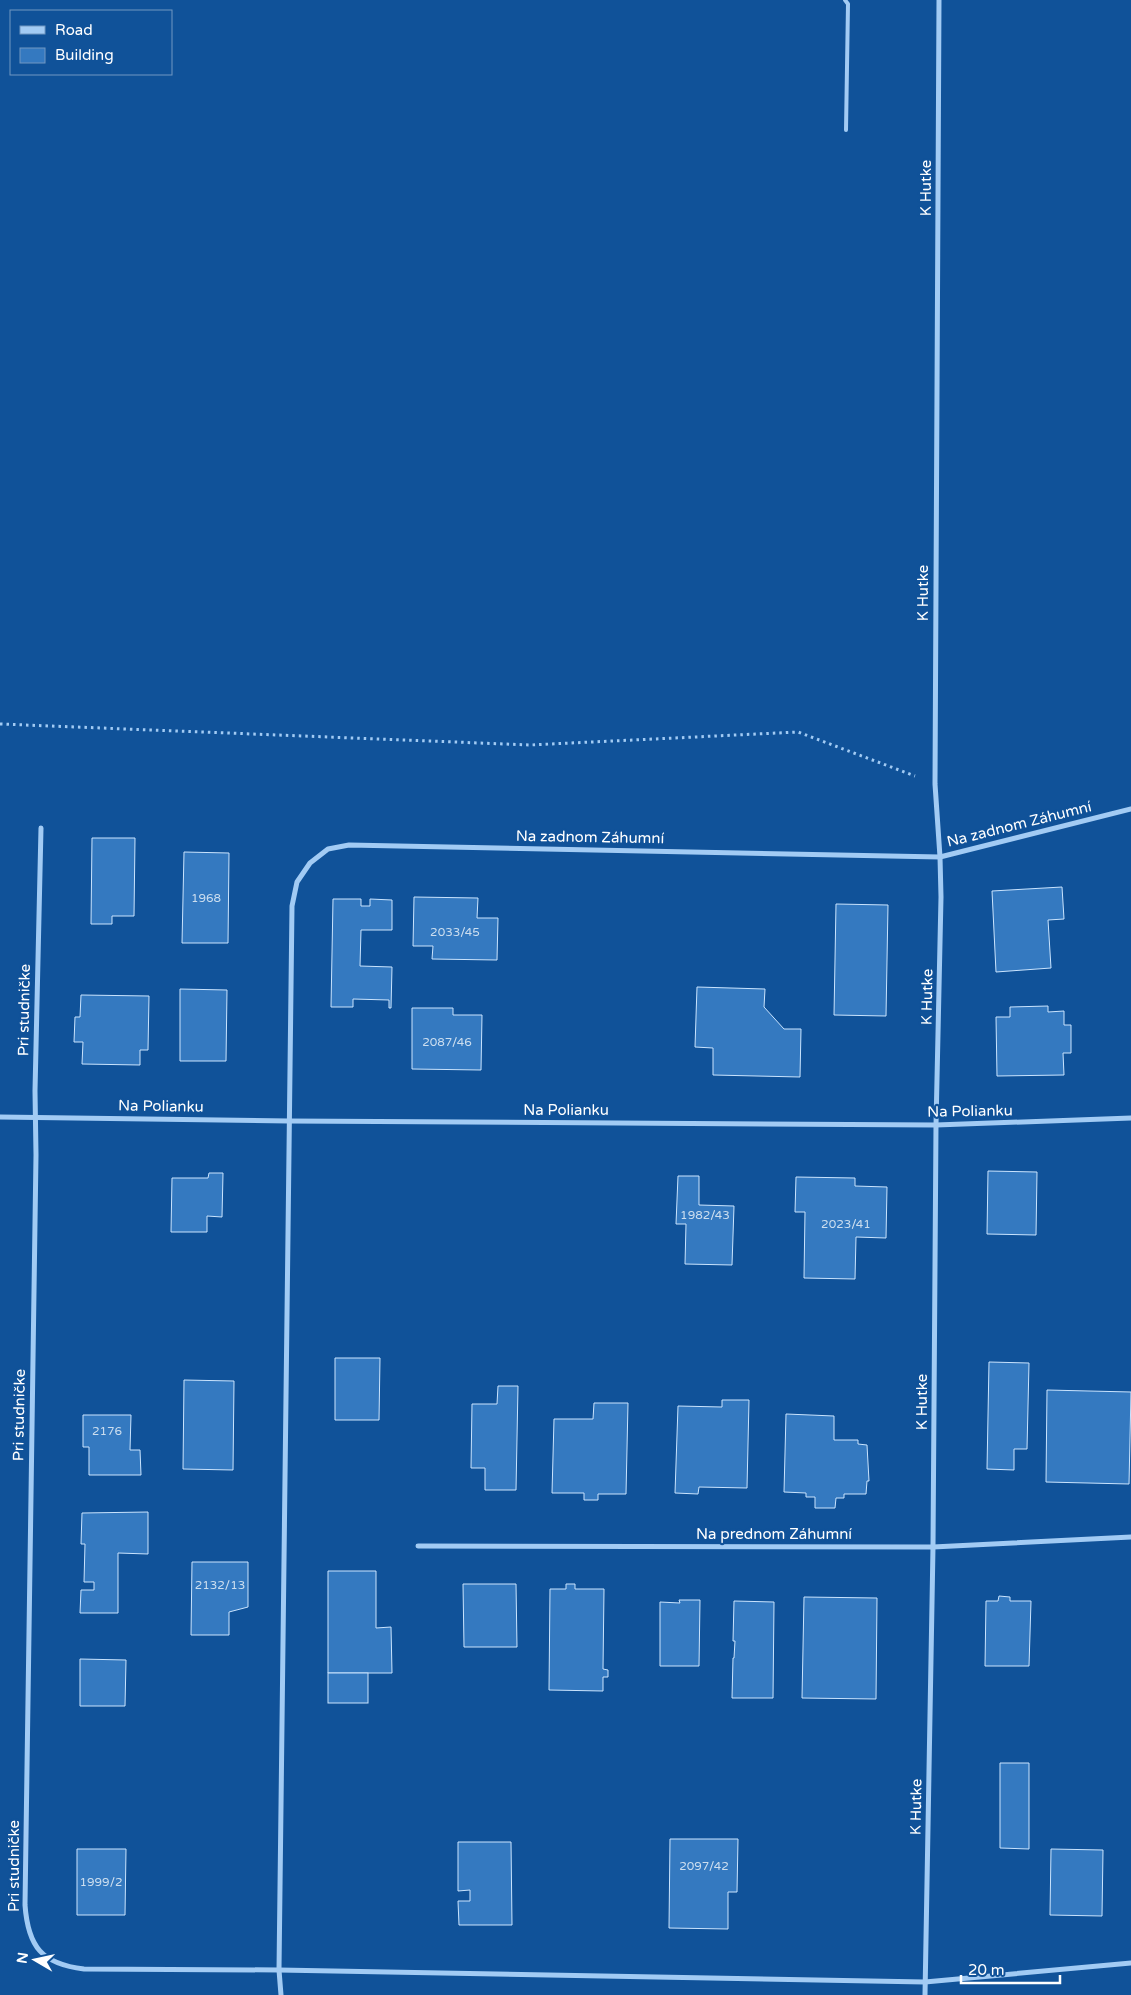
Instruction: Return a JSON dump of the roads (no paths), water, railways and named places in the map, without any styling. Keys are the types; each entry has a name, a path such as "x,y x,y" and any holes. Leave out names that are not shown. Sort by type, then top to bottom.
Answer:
{"street":[{"name":"K Hutke","path":"925,1995 933,1547 936,1125 941,897 935,784 939,0"},
{"name":"Na zadnom Záhumní","path":"281,1995 279,1970 292,906 297,882 310,863 328,849 349,845 940,857 1131,809"},
{"name":"Pri studničke","path":"41,828 35,1091 25,1905 26,1923 40,1951 52,1961 65,1966 84,1969 279,1970 924,1982 1131,1963"},
{"name":"Na Polianku","path":"0,1117 289,1121 936,1125 1131,1118"},
{"name":"Na prednom Záhumní","path":"418,1546 933,1547 1131,1537"}],"lane":[{"path":"845,0 848,4 846,130"}]}
